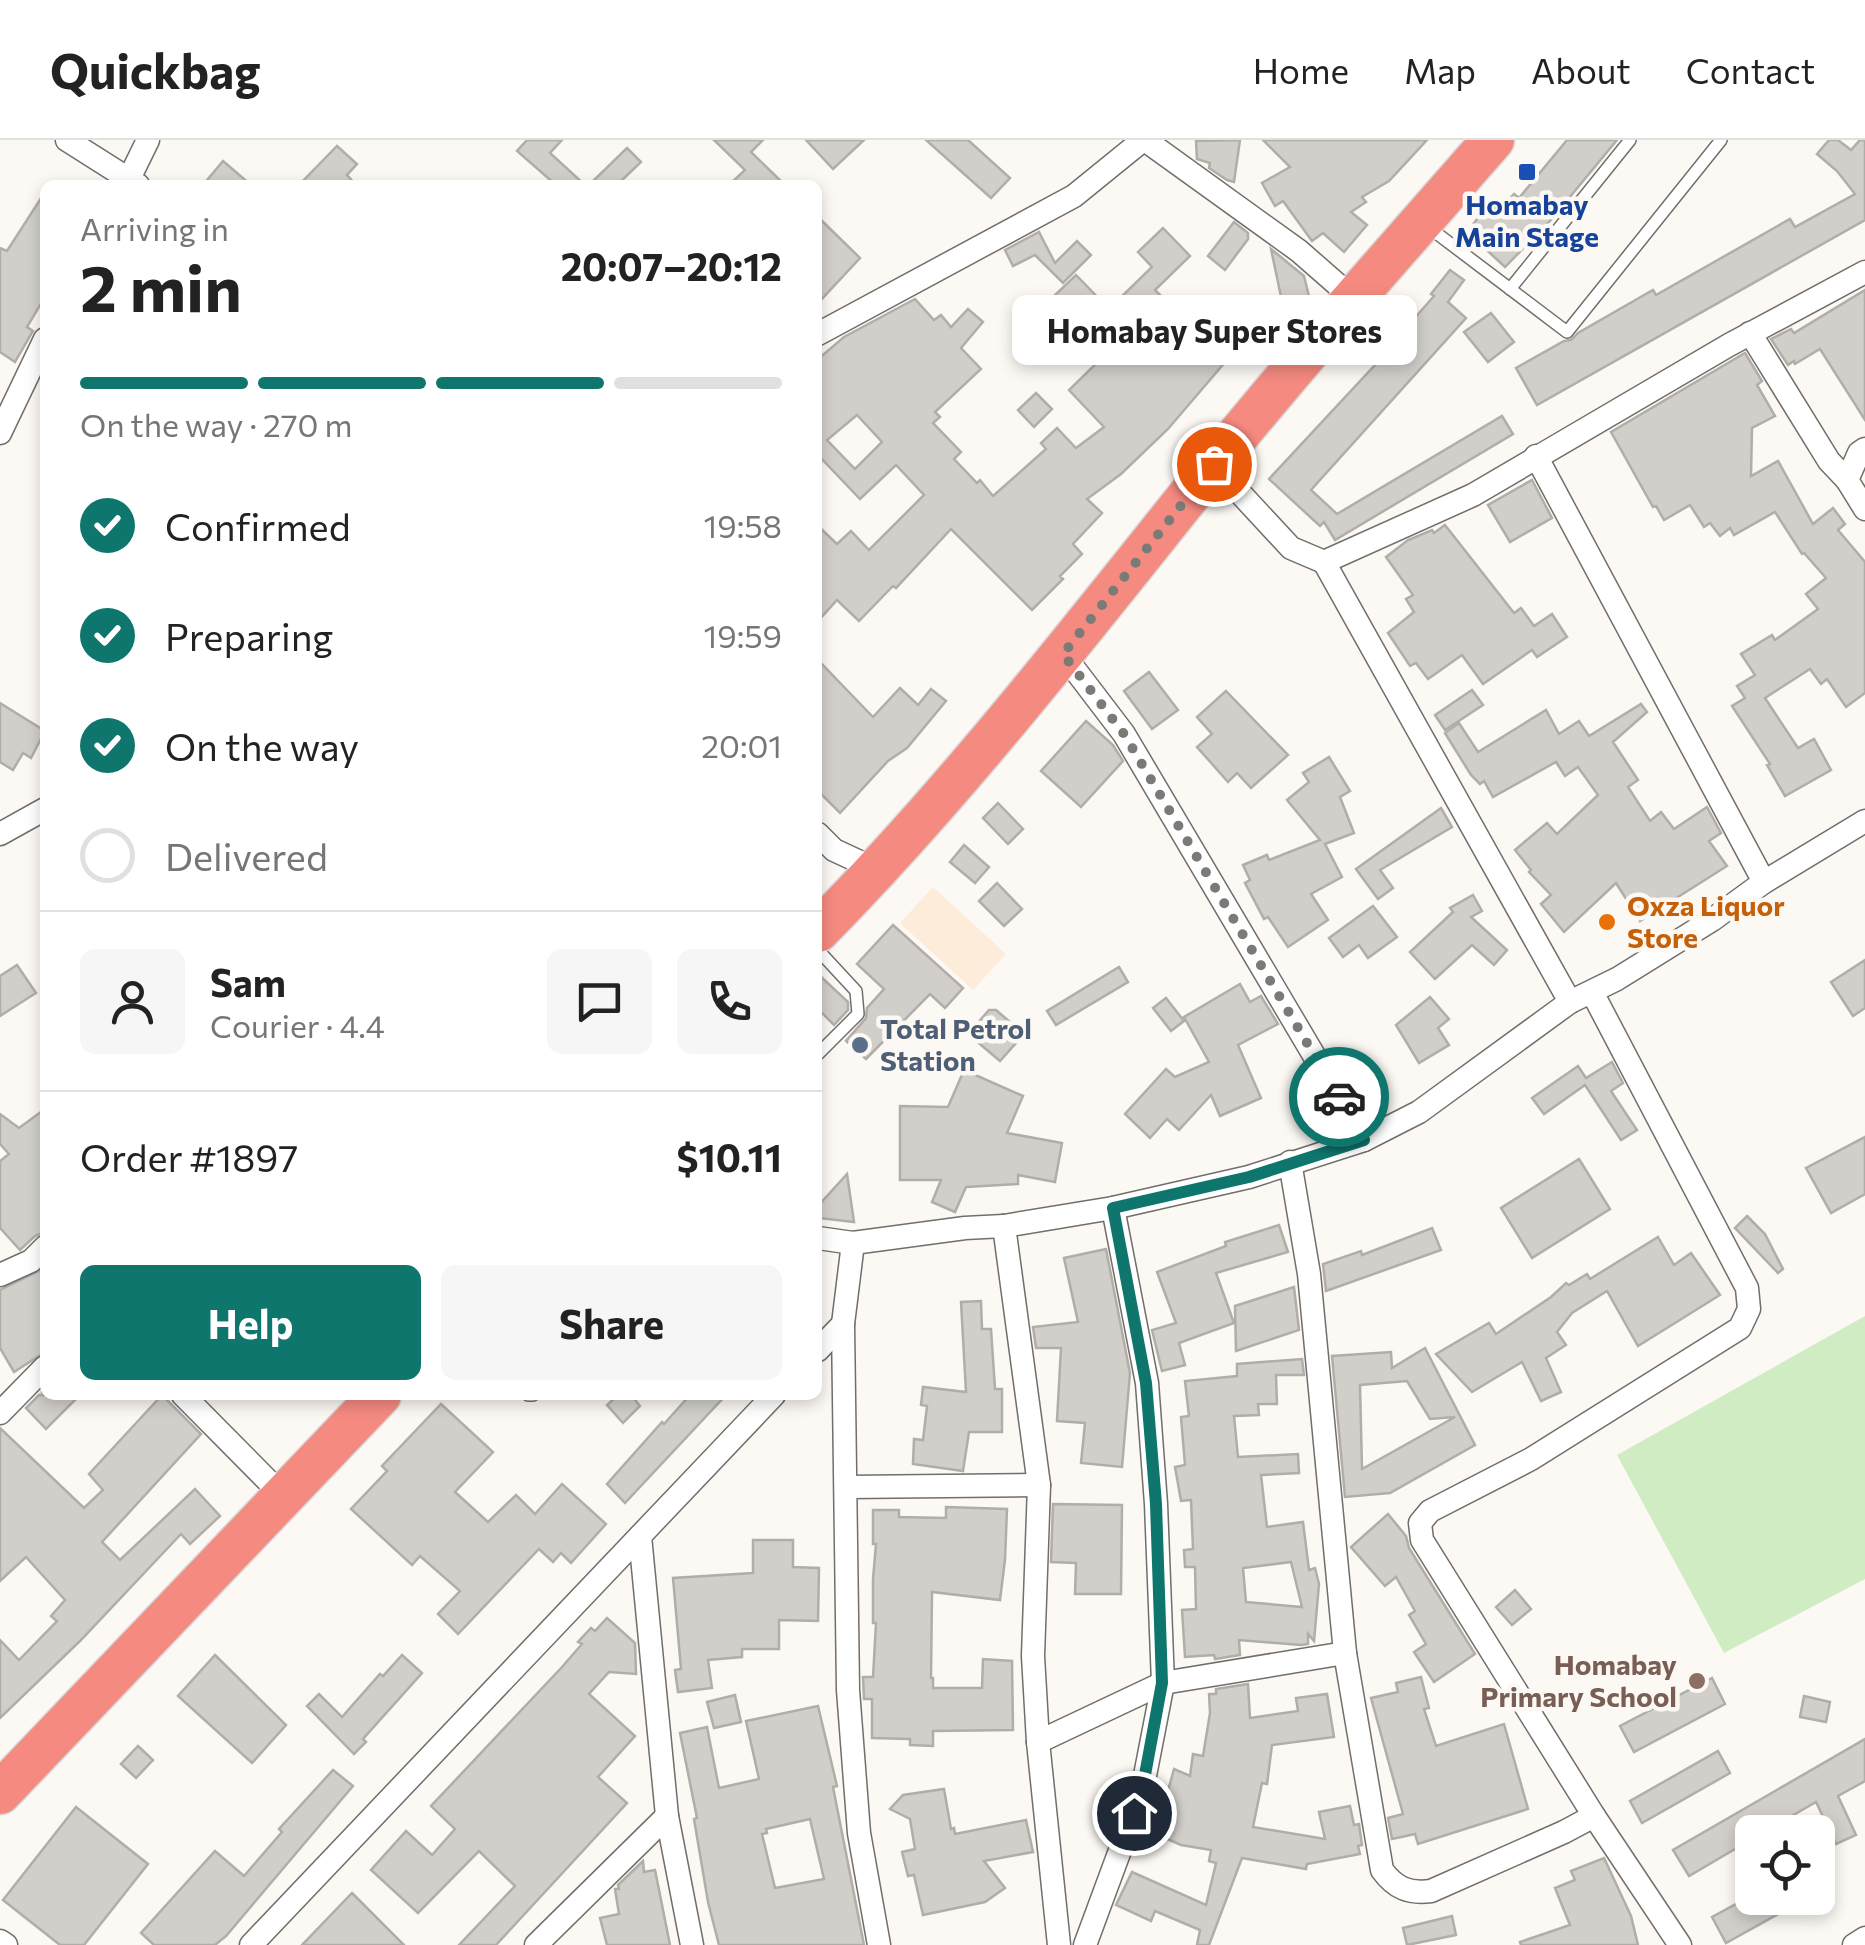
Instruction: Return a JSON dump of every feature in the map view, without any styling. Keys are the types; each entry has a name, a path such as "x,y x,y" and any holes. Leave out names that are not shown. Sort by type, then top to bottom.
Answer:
{"highway":[{"path":"822,927 877,870 1063,654 1214,464 1493,140"},
{"path":"0,1793 375,1400"}],"street":[{"path":"67,140 127,180"},
{"path":"132,180 148,140"},
{"path":"822,332 1074,196 1144,140 1299,251 1356,300"},
{"path":"1324,562 1474,495 1750,333 1865,272"},
{"path":"1750,333 1829,461 1848,480 1865,509"},
{"path":"0,434 40,349"},
{"path":"1848,480 1859,453 1865,449"},
{"path":"1536,456 1764,882"},
{"path":"1214,464 1291,548 1324,562 1581,998 1746,1288 1749,1310 1740,1328 1531,1458 1430,1510 1420,1522 1422,1540 1594,1816 1680,1945"},
{"path":"1063,654 1124,734 1364,1140"},
{"path":"0,834 40,812"},
{"path":"822,1239 853,1244 1113,1208 1249,1177 1364,1140 1419,1112 1581,998 1712,920 1764,882 1863,826"},
{"path":"822,838 834,850 877,870"},
{"path":"1290,1162 1308,1274 1345,1653 1377,1856 1390,1882 1417,1893 1431,1891 1594,1816"},
{"path":"1085,1945 1142,1791 1162,1683 1156,1504 1146,1383 1113,1208"},
{"path":"1004,1226 1039,1484 1032,1636 1038,1742 1059,1945"},
{"path":"853,1244 843,1324 849,1708 859,1834 879,1945"},
{"path":"0,1275 31,1261 40,1252"},
{"path":"822,1346 843,1324"},
{"path":"0,1413 40,1372"},
{"path":"188,1400 282,1496"},
{"path":"251,1945 769,1400"},
{"path":"847,1487 1039,1484"},
{"path":"640,1536 666,1816 692,1945"},
{"path":"1038,1742 1162,1683 1345,1653"},
{"path":"536,1945 666,1816"},
{"path":"1854,1945 1865,1938"}],"lane":[{"path":"1510,289 1630,140"},
{"path":"1422,221 1567,332 1720,140"},
{"path":"822,954 856,992 858,1014 822,1050"}],"shaded area":[{"path":"933,887 1006,954 973,990 900,923"}],"green space":[{"path":"1865,1316 1865,1579 1724,1653 1617,1455"}],"building":[{"path":"527,140 562,140 550,153 580,180 550,180 517,151"},
{"path":"714,140 763,140 751,152 780,180 734,180 745,170"},
{"path":"806,140 864,140 833,169"},
{"path":"926,140 968,140 1010,178 991,198"},
{"path":"1240,140 1234,182 1209,168 1210,163 1197,159 1196,141"},
{"path":"1263,140 1427,140 1389,181 1362,197 1366,202 1351,212 1367,225 1344,252 1323,233 1312,241 1283,201 1275,206 1262,183 1290,167"},
{"path":"1567,140 1617,140 1550,221 1505,267 1479,243 1483,239 1470,228 1493,199 1502,207 1514,194 1519,198"},
{"path":"1829,140 1838,140 1851,150 1865,140 1865,220 1537,405 1516,368 1653,290 1656,295 1790,219 1795,227 1855,194 1817,154"},
{"path":"337,146 357,164 347,175 352,180 304,180"},
{"path":"627,148 641,162 622,180 594,180"},
{"path":"223,161 245,180 207,180"},
{"path":"40,200 40,305 27,327 33,331 15,362 0,352 0,248 7,251"},
{"path":"822,221 860,258 822,299"},
{"path":"1234,222 1248,233 1248,239 1225,270 1208,256"},
{"path":"1163,228 1190,256 1155,290 1226,361 1168,429 1121,474 1087,499 1102,513 1073,544 1082,554 1060,576 1063,579 1032,610 951,529 859,621 837,600 822,617 822,530 837,544 851,531 869,550 924,495 896,465 860,499 822,459 822,356 844,337 915,299 934,320 941,315 951,327 968,309 983,322 961,348 981,369 935,412 940,417 933,423 961,452 954,459 993,496 1046,449 1041,443 1057,428 1076,448 1104,427 1069,390 1106,354 1105,349 1054,296 1076,275 1109,309 1152,267 1138,252","holes":["857,415 882,442 855,469 827,440"]},
{"path":"1039,232 1055,263 1077,241 1091,255 1063,283 1035,255 1013,266 1005,250"},
{"path":"1271,249 1304,276 1312,309 1295,328 1288,330"},
{"path":"1450,270 1464,280 1448,302 1466,318 1311,490 1337,514 1502,416 1513,434 1335,540 1324,522 1320,526 1269,479 1400,338"},
{"path":"1865,290 1865,420 1820,349 1788,365 1771,339 1791,329 1794,333"},
{"path":"1491,313 1514,342 1488,362 1464,332"},
{"path":"1745,353 1762,381 1757,385 1775,416 1752,428 1751,476 1778,461 1813,524 1833,508 1845,524 1838,530 1865,562 1865,693 1846,707 1827,679 1821,684 1810,669 1765,698 1798,748 1814,739 1831,770 1785,796 1767,765 1770,764 1732,706 1745,698 1737,686 1755,675 1741,654 1772,635 1775,640 1818,609 1806,594 1826,578 1802,554 1775,512 1734,535 1730,528 1720,536 1710,523 1704,527 1690,505 1664,520 1611,432"},
{"path":"1036,393 1052,409 1034,427 1018,410"},
{"path":"1532,480 1552,518 1510,542 1488,505"},
{"path":"1445,525 1514,613 1521,608 1534,626 1552,614 1567,637 1537,657 1532,650 1483,684 1462,655 1428,679 1416,663 1410,666 1388,633 1414,612 1406,599 1413,595 1386,557 1408,540 1432,530 1434,533"},
{"path":"822,664 873,717 900,688 918,705 931,689 946,701 907,748 888,761 840,813 822,795"},
{"path":"1149,672 1178,710 1152,729 1124,691"},
{"path":"1472,690 1483,705 1445,730 1435,715"},
{"path":"1226,691 1288,755 1251,788 1237,773 1228,782 1197,747 1212,734 1197,717"},
{"path":"0,703 40,728 40,741 31,758 23,753 13,770 0,762"},
{"path":"1641,704 1647,712 1613,742 1638,780 1628,787 1650,821 1661,812 1674,829 1707,807 1721,833 1709,841 1727,866 1640,921 1616,883 1564,932 1541,904 1551,895 1515,850 1547,823 1557,834 1598,795 1578,767 1565,776 1556,762 1493,797 1484,781 1480,784 1471,775 1445,733 1459,723 1478,752 1546,710 1559,734 1579,721 1589,736"},
{"path":"1086,721 1113,745 1123,761 1081,807 1041,771"},
{"path":"1329,757 1350,791 1340,797 1354,833 1325,844 1342,877 1311,894 1328,920 1288,947 1268,917 1264,919 1245,883 1250,880 1243,865 1267,855 1269,860 1320,840 1287,800 1309,782 1303,773"},
{"path":"998,803 1023,829 1008,844 983,818"},
{"path":"1441,808 1452,827 1380,870 1393,888 1378,899 1356,869"},
{"path":"964,845 989,867 975,883 950,862"},
{"path":"997,883 1022,909 1004,926 979,901"},
{"path":"1473,895 1482,911 1471,917 1507,950 1494,965 1472,945 1435,979 1410,952 1453,912 1450,908"},
{"path":"1373,906 1397,937 1368,958 1359,945 1343,957 1329,938"},
{"path":"893,925 963,988 945,1008 930,994 866,1059 846,1041 884,989 857,964"},
{"path":"1865,960 1865,1008 1853,1016 1831,982"},
{"path":"17,965 36,993 0,1016 0,976"},
{"path":"1119,967 1128,982 1056,1025 1047,1011"},
{"path":"822,978 848,1002 848,1010 834,1025 822,1013"},
{"path":"1240,984 1250,1002 1261,996 1278,1024 1238,1045 1261,1098 1220,1116 1211,1095 1179,1130 1167,1119 1150,1138 1125,1114 1166,1069 1175,1077 1209,1062 1184,1017"},
{"path":"1430,997 1449,1019 1438,1028 1449,1045 1419,1063 1396,1025"},
{"path":"1166,998 1184,1021 1171,1031 1153,1008"},
{"path":"989,1010 996,1010 1024,1034 1000,1061 968,1034"},
{"path":"1612,1062 1623,1083 1611,1091 1637,1130 1621,1140 1585,1085 1544,1114 1532,1098 1578,1066 1586,1078"},
{"path":"964,1070 1023,1096 1007,1133 1062,1143 1055,1182 1018,1175 1018,1184 966,1187 955,1212 932,1202 941,1180 900,1180 900,1106 948,1107"},
{"path":"40,1113 40,1234 20,1250 0,1228 0,1161 9,1154 0,1144 0,1114 19,1128"},
{"path":"1865,1137 1865,1194 1831,1213 1806,1168"},
{"path":"1579,1159 1610,1209 1532,1258 1501,1208"},
{"path":"847,1174 854,1222 822,1218 822,1202"},
{"path":"1747,1216 1765,1234 1783,1269 1778,1273 1735,1228"},
{"path":"1279,1225 1288,1252 1216,1273 1234,1323 1179,1343 1185,1365 1162,1371 1152,1330 1176,1323 1157,1272 1226,1246 1225,1242"},
{"path":"1432,1228 1441,1250 1326,1291 1323,1264 1361,1251 1362,1255"},
{"path":"1658,1237 1674,1265 1691,1253 1720,1295 1638,1346 1607,1291 1572,1313 1557,1332 1566,1345 1546,1358 1561,1392 1541,1401 1522,1362 1472,1392 1436,1354 1489,1323 1496,1334 1566,1283 1569,1285 1587,1274 1590,1279"},
{"path":"1106,1249 1130,1373 1122,1467 1081,1463 1085,1423 1057,1421 1061,1348 1036,1348 1033,1327 1078,1322 1064,1258"},
{"path":"40,1270 40,1355 14,1372 0,1348 0,1290"},
{"path":"1294,1287 1299,1330 1236,1351 1235,1306"},
{"path":"981,1301 982,1329 991,1329 995,1389 1002,1389 1002,1432 969,1432 963,1471 913,1464 914,1439 923,1440 927,1406 921,1405 923,1387 966,1392 961,1302"},
{"path":"1425,1348 1475,1445 1390,1493 1345,1497 1332,1356 1391,1352 1392,1368","holes":["1407,1381 1430,1419 1455,1417 1362,1469 1360,1385"]},
{"path":"1302,1359 1304,1375 1276,1375 1277,1404 1258,1404 1259,1415 1234,1416 1238,1457 1298,1454 1299,1473 1261,1475 1267,1527 1303,1522 1309,1570 1315,1568 1319,1584 1314,1641 1308,1634 1308,1644 1301,1645 1239,1640 1240,1655 1215,1659 1214,1655 1185,1657 1182,1610 1196,1609 1195,1567 1185,1567 1184,1550 1193,1549 1191,1500 1181,1501 1175,1467 1185,1465 1181,1417 1189,1416 1185,1381 1237,1376 1237,1364","holes":["1291,1562 1302,1607 1246,1602 1243,1568"]},
{"path":"39,1395 40,1400 75,1400 46,1429 26,1408"},
{"path":"157,1400 167,1400 201,1434 102,1542 120,1560 195,1489 220,1516 190,1544 181,1534 80,1641 0,1718 0,1640 19,1660 57,1621 51,1616 65,1600 26,1557 0,1581 0,1428 84,1508 103,1490 89,1474"},
{"path":"612,1400 635,1400 640,1406 623,1423 607,1405"},
{"path":"686,1400 721,1400 625,1503 607,1484"},
{"path":"441,1404 493,1452 455,1492 488,1522 516,1495 535,1514 562,1484 606,1524 571,1563 561,1553 553,1562 539,1549 458,1634 438,1614 460,1591 420,1556 412,1565 351,1509 387,1471 382,1466"},
{"path":"1053,1504 1122,1505 1121,1594 1075,1594 1076,1563 1051,1562"},
{"path":"946,1507 1007,1509 1005,1560 1000,1600 932,1592 933,1688 982,1688 983,1659 1012,1661 1013,1730 933,1731 933,1746 910,1745 910,1739 872,1738 872,1699 864,1699 863,1677 873,1677 873,1510 899,1510 899,1517 946,1518"},
{"path":"1388,1514 1406,1536 1409,1548 1475,1654 1434,1682 1414,1652 1426,1644 1409,1615 1415,1611 1396,1577 1385,1586 1351,1547"},
{"path":"753,1540 793,1540 793,1567 819,1568 818,1621 779,1620 779,1649 742,1649 742,1657 708,1660 712,1688 678,1692 675,1670 681,1669 673,1578 753,1573"},
{"path":"1515,1590 1531,1609 1512,1625 1496,1607"},
{"path":"607,1618 635,1643 636,1674 609,1672 589,1694 635,1736 598,1777 627,1803 496,1945 459,1945 515,1886 479,1851 418,1913 371,1870 406,1831 432,1855 455,1829 431,1806 562,1667 591,1628 595,1631"},
{"path":"215,1655 286,1725 252,1763 178,1696"},
{"path":"402,1655 422,1673 354,1754 307,1706 319,1694 342,1717"},
{"path":"1421,1677 1429,1708 1424,1709 1436,1746 1504,1724 1528,1809 1418,1844 1415,1834 1392,1839 1388,1818 1403,1814 1371,1698 1398,1692 1396,1683"},
{"path":"1712,1678 1725,1704 1634,1752 1620,1726"},
{"path":"1248,1684 1250,1718 1298,1711 1296,1698 1327,1694 1334,1737 1272,1745 1267,1784 1262,1783 1253,1827 1325,1839 1319,1812 1350,1806 1354,1825 1359,1824 1362,1845 1358,1846 1360,1854 1307,1864 1306,1869 1242,1858 1209,1945 1197,1945 1200,1930 1155,1911 1151,1921 1116,1905 1132,1872 1206,1905 1216,1863 1209,1861 1211,1850 1181,1845 1156,1834 1174,1769 1190,1776 1193,1754 1203,1756 1209,1694 1216,1694 1216,1689"},
{"path":"735,1695 741,1722 714,1728 707,1702"},
{"path":"1804,1696 1830,1702 1826,1722 1800,1717"},
{"path":"818,1706 837,1786 833,1787 864,1945 719,1945 708,1902 680,1733 707,1727 719,1788 759,1779 746,1721","holes":["810,1819 824,1879 775,1888 762,1834 767,1833 766,1829"]},
{"path":"1865,1739 1865,1781 1838,1796 1856,1835 1836,1844 1835,1815 1822,1815 1816,1802 1793,1815 1735,1815 1735,1849 1689,1876 1673,1850"},
{"path":"138,1746 153,1760 136,1778 121,1764"},
{"path":"1718,1751 1730,1773 1642,1823 1630,1801"},
{"path":"333,1770 353,1786 226,1936 215,1945 154,1945 141,1933 215,1851 244,1876 282,1832 279,1829"},
{"path":"944,1789 955,1834 1026,1820 1033,1852 984,1861 1005,1888 985,1902 923,1915 914,1875 908,1876 902,1852 915,1849 910,1819 890,1809 903,1795"},
{"path":"76,1807 148,1864 84,1945 60,1945 3,1900"},
{"path":"1604,1858 1631,1916 1638,1945 1521,1945 1520,1942 1570,1925 1555,1888 1575,1880 1571,1871"},
{"path":"643,1861 644,1872 655,1870 670,1945 607,1945 600,1918 619,1914 615,1889"},
{"path":"352,1893 404,1945 302,1945"},
{"path":"1735,1905 1735,1915 1776,1915 1726,1943 1712,1917"},
{"path":"1452,1916 1456,1935 1407,1945 1403,1928"}],"way so far":[{"path":"1214,464 1063,654 1124,734 1339,1097"}],"place":[{"name":"Homabay Main Stage","path":"1527,172"},
{"name":"Homabay Super Stores","path":"1214,464"},
{"name":"Oxza Liquor Store","path":"1607,922"},
{"name":"Total Petrol Station","path":"860,1045"},
{"name":"Homabay Primary School","path":"1697,1681"}],"route":[{"path":"1134,1813 1142,1791 1162,1683 1156,1504 1146,1383 1113,1208 1249,1177 1364,1140 1339,1097"}]}
